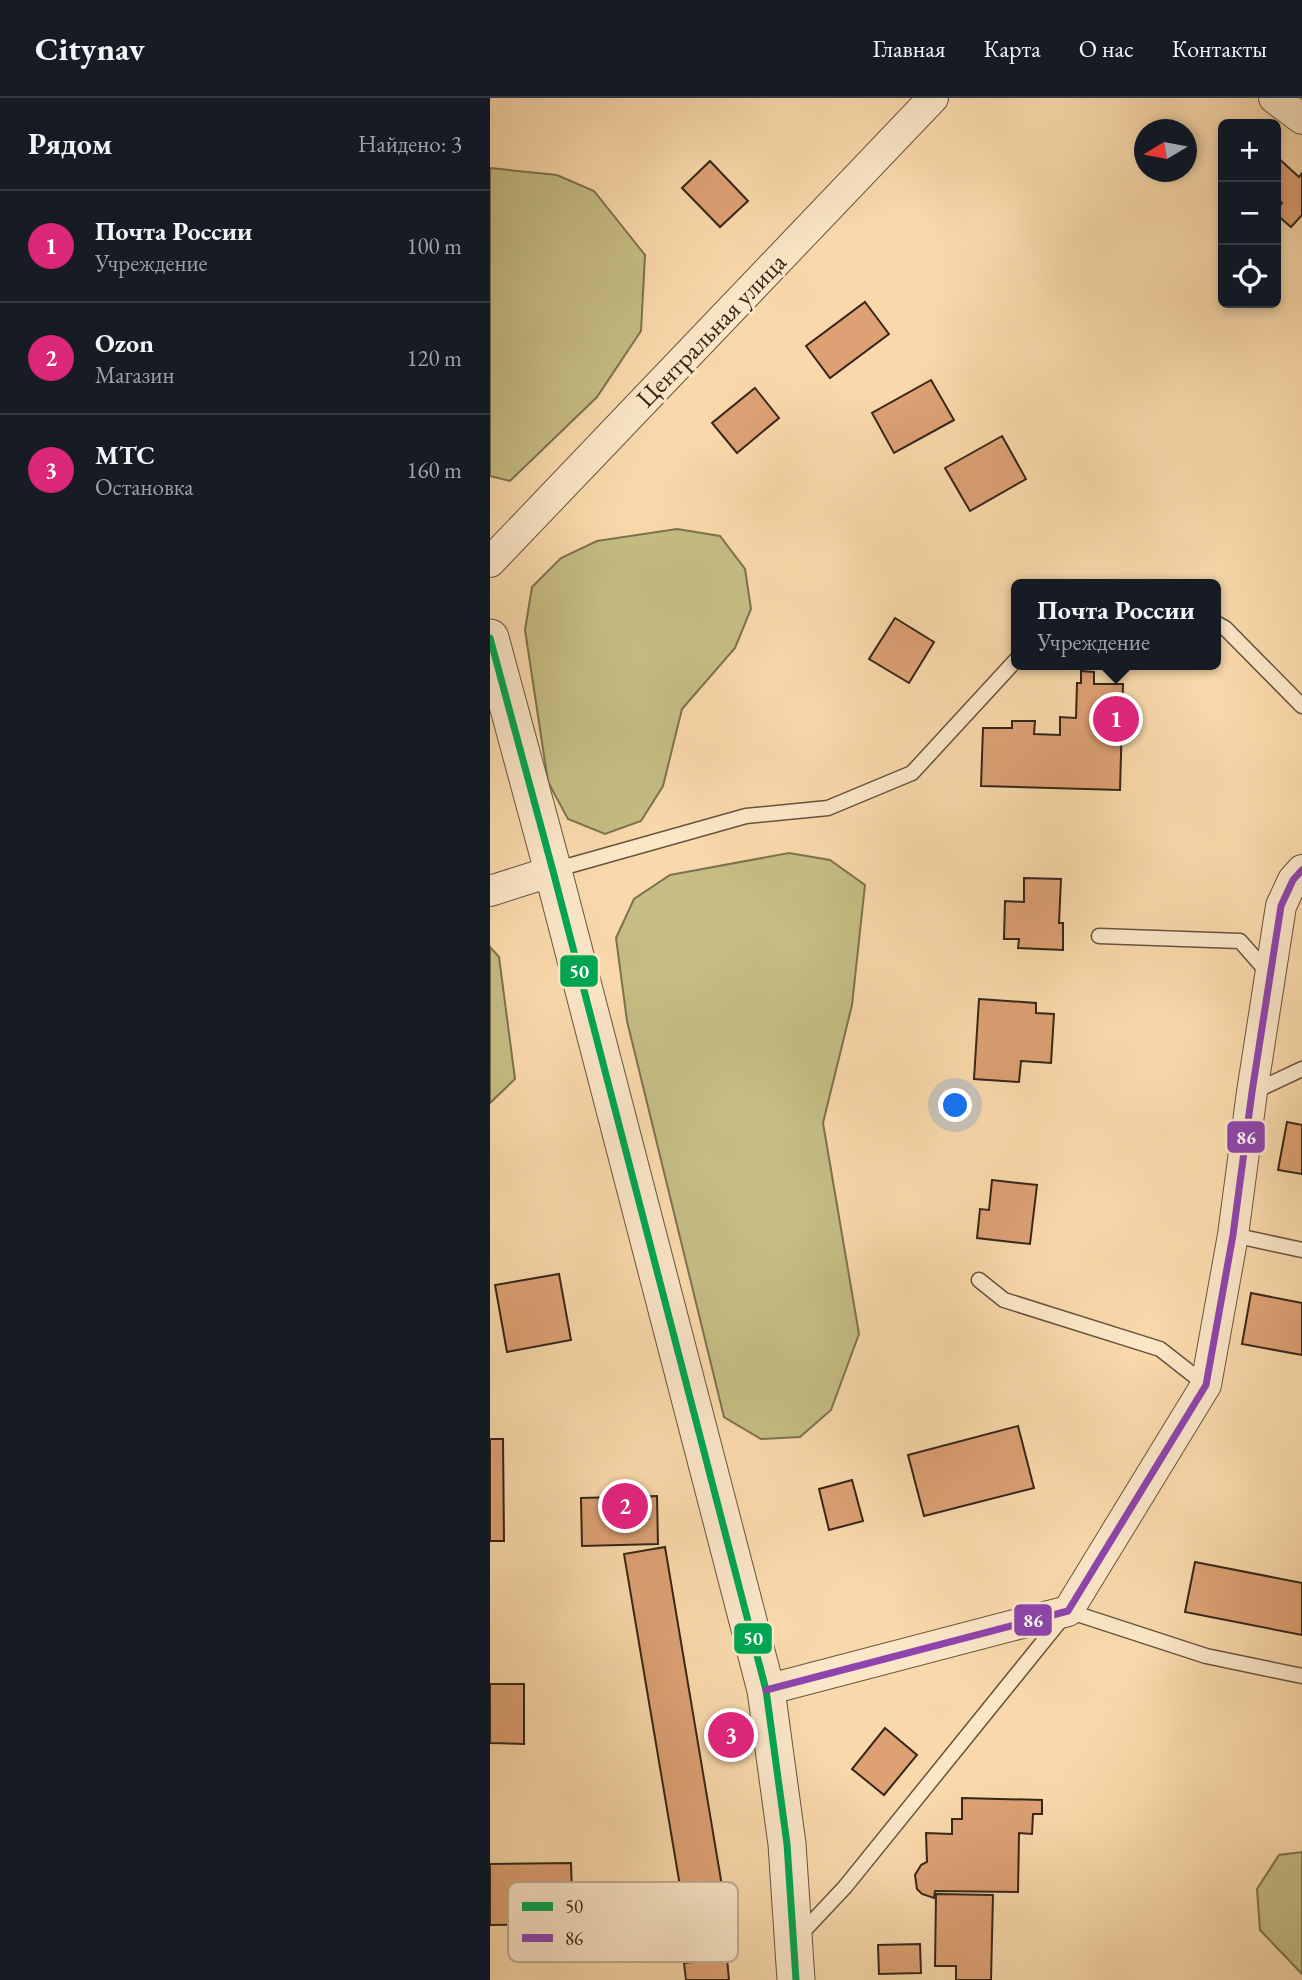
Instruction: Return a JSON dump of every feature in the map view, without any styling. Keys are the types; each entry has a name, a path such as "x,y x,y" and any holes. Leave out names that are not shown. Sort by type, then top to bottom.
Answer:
{"street":[{"name":"Центральная улица","path":"490,562 933,98"},
{"path":"1274,98 1302,119"},
{"path":"490,638 554,871 766,1690 787,1844 796,1980"},
{"path":"766,1690 1068,1611 1206,1385 1233,1235 1281,906 1293,880 1302,870"},
{"path":"490,891 554,871"}],"lane":[{"path":"1221,626 1302,706"},
{"path":"554,871 746,816 828,808 912,773 1011,665"},
{"path":"1099,936 1241,941 1270,975"},
{"path":"1252,1092 1302,1069"},
{"path":"1233,1235 1302,1250"},
{"path":"979,1280 1004,1300 1160,1349 1206,1385"},
{"path":"794,1941 845,1887 1068,1611 1206,1656 1302,1676"}],"shaded area":[{"path":"490,168 557,175 594,191 645,255 641,331 597,397 510,481 490,476"},
{"path":"677,529 720,536 745,569 751,609 735,648 682,709 663,786 641,821 605,834 568,819 548,782 525,630 532,587 561,558 597,541"},
{"path":"789,853 830,860 865,885 852,1005 823,1123 859,1334 831,1410 800,1437 761,1439 724,1417 627,1021 616,938 634,899 670,875"},
{"path":"490,947 499,957 515,1079 490,1103"},
{"path":"1302,1852 1302,1974 1260,1930 1257,1889 1279,1855"}],"building":[{"path":"710,161 748,201 720,227 682,188"},
{"path":"1281,161 1299,177 1302,173 1302,215 1291,227 1281,218"},
{"path":"865,302 889,334 830,378 806,346"},
{"path":"931,380 954,420 894,453 872,413"},
{"path":"755,388 779,418 737,453 712,423"},
{"path":"1002,436 1026,479 970,511 945,468"},
{"path":"895,618 934,642 909,683 869,659"},
{"path":"1081,671 1094,672 1094,684 1123,684 1120,790 981,786 983,728 1012,728 1012,721 1035,721 1034,734 1060,735 1060,717 1076,718 1077,683 1081,683"},
{"path":"1024,878 1061,879 1059,923 1063,923 1063,950 1018,948 1019,939 1004,939 1005,901 1024,902"},
{"path":"979,999 1036,1003 1036,1013 1054,1014 1051,1063 1021,1061 1019,1082 974,1079"},
{"path":"1287,1122 1302,1125 1302,1174 1278,1170"},
{"path":"992,1180 1037,1185 1030,1244 977,1238 980,1209 989,1210"},
{"path":"559,1274 571,1340 507,1352 495,1285"},
{"path":"1251,1293 1302,1303 1302,1355 1242,1344"},
{"path":"1018,1426 1034,1488 924,1516 908,1455"},
{"path":"490,1439 503,1439 504,1541 490,1541"},
{"path":"852,1480 863,1521 829,1530 819,1489"},
{"path":"657,1496 658,1544 582,1546 581,1498"},
{"path":"665,1547 721,1882 679,1882 624,1554"},
{"path":"1195,1562 1302,1583 1302,1635 1185,1612"},
{"path":"490,1684 524,1684 524,1744 490,1743"},
{"path":"885,1728 917,1755 884,1795 852,1769"},
{"path":"962,1798 1042,1800 1042,1814 1033,1814 1032,1834 1019,1833 1018,1892 935,1891 934,1898 917,1889 915,1875 921,1865 927,1862 926,1833 952,1834 952,1819 962,1819"},
{"path":"571,1863 572,1882 508,1882 508,1925 490,1925 490,1864"},
{"path":"936,1894 993,1895 991,1980 956,1980 956,1966 935,1966"},
{"path":"920,1944 921,1973 879,1974 878,1945"},
{"path":"727,1962 729,1980 686,1980 684,1963"}],"transit line":[{"name":"50","path":"490,638 766,1690 787,1844 796,1980"},
{"name":"86","path":"766,1690 1068,1611 1206,1385 1233,1235 1281,906 1293,880 1302,870"}],"place":[{"name":"Почта России","path":"1116,719"},
{"name":"Ozon","path":"625,1506"},
{"name":"МТС","path":"731,1735"}]}
